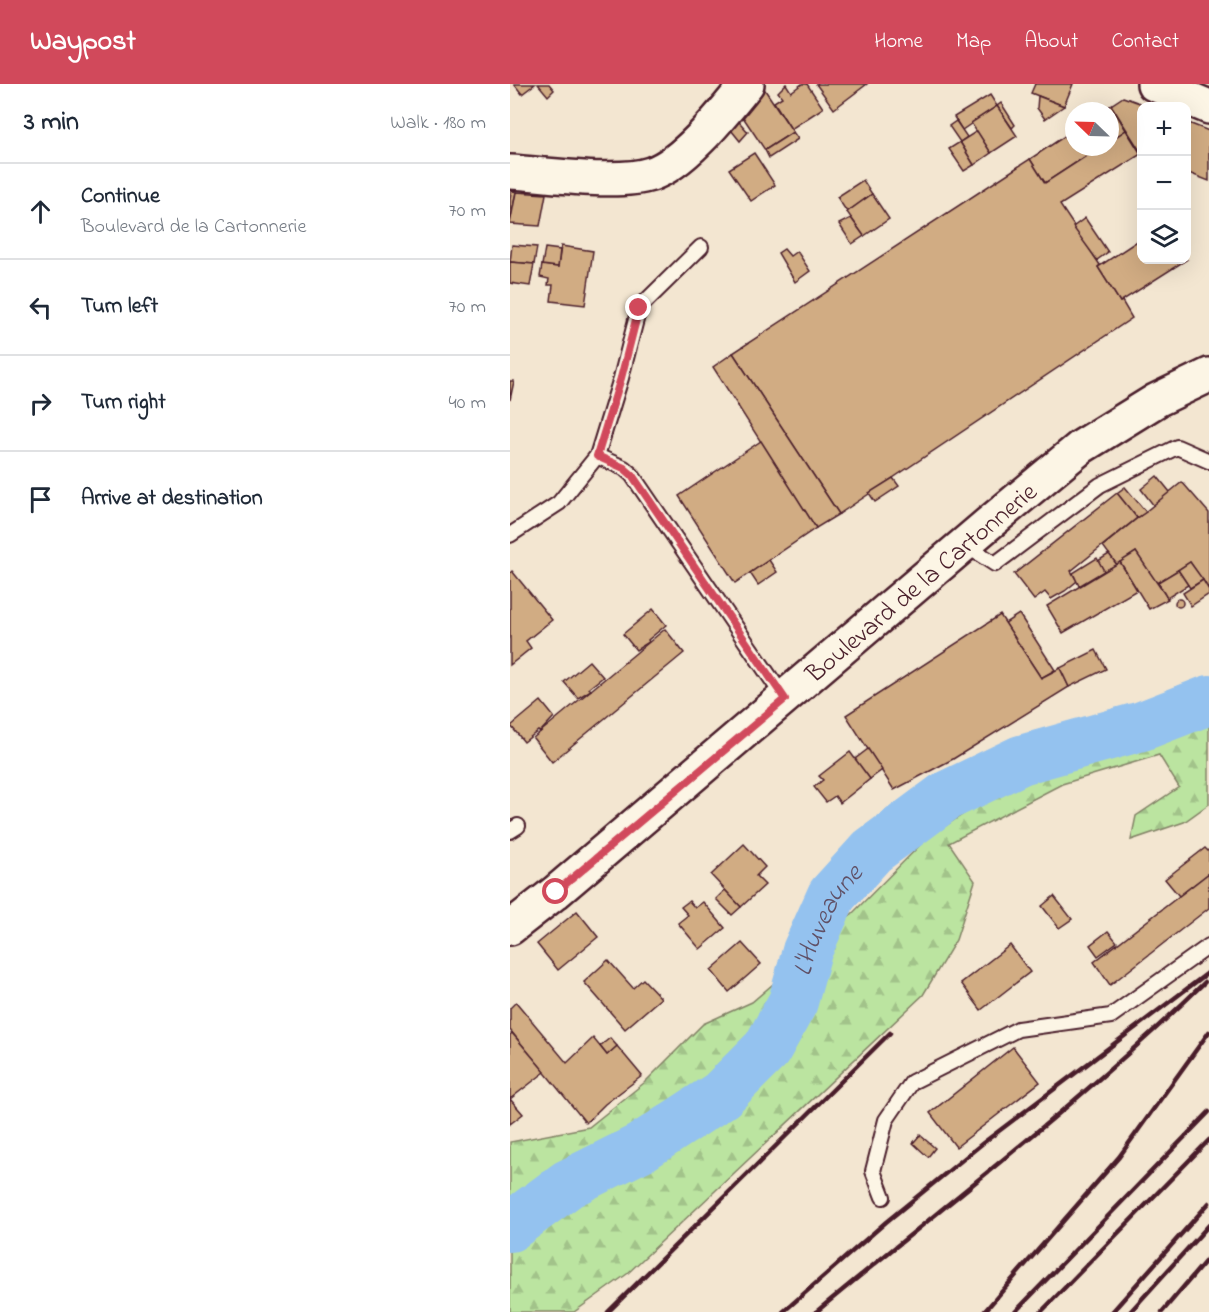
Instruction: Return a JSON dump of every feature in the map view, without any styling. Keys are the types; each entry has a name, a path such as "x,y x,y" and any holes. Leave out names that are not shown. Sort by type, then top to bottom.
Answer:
{"main road":[{"path":"510,172 617,179 652,174 678,158 714,123 747,84"},
{"path":"1154,84 1209,107"},
{"name":"Boulevard de la Cartonnerie","path":"510,928 556,892 1081,447 1157,400 1209,375"}],"lane":[{"path":"510,535 559,503 597,456 639,308 701,247"},
{"path":"964,544 995,564 1100,484 1177,447 1209,461"},
{"path":"597,456 624,468 632,475 785,699"},
{"path":"883,1197 873,1171 886,1120 912,1082 1018,1029 1111,1016 1209,946"}],"green space":[{"path":"1209,695 1209,804 1184,822 1131,840 1136,816 1179,787 1159,755 1062,784 949,843 975,881 956,940 923,995 627,1274 574,1312 510,1312 510,1142 589,1127 644,1083 703,1024 752,1002 835,931 927,838 1039,764 1152,734"}],"building":[{"path":"514,84 535,84 522,94"},
{"path":"538,84 549,84 554,90 548,96"},
{"path":"786,84 791,92 802,84 807,84 823,108 791,129 774,102 782,97 778,92"},
{"path":"816,84 867,84 834,109"},
{"path":"1035,84 1073,84 1064,106 1031,93"},
{"path":"763,87 793,132 765,150 739,111"},
{"path":"990,95 997,106 962,130 954,117"},
{"path":"1038,96 1064,106 1045,119 1037,108"},
{"path":"1123,97 1137,102 1137,146 1119,118 1119,102 1116,102"},
{"path":"1001,103 1015,125 1012,128 997,106"},
{"path":"997,106 1017,136 991,153 971,123"},
{"path":"734,116 748,132 740,141 727,125"},
{"path":"1119,118 1126,130 1119,135"},
{"path":"956,121 967,137 960,142 949,126"},
{"path":"1191,124 1209,131 1209,181 1191,174"},
{"path":"1126,130 1137,148 1137,157 1060,205 1132,318 839,514 733,353 1030,159 1045,183 1086,156 1119,156 1119,135"},
{"path":"977,131 991,153 974,165 960,142"},
{"path":"793,132 798,139 769,158 765,150"},
{"path":"1065,136 1065,156 1086,156 1045,183 1030,159"},
{"path":"960,142 974,165 964,171 949,149"},
{"path":"754,153 775,185 751,201 729,169"},
{"path":"863,180 872,194 847,212 837,197"},
{"path":"511,191 516,192 510,224 510,200"},
{"path":"516,192 546,194 540,226 510,224"},
{"path":"872,194 889,219 864,236 847,212"},
{"path":"851,218 864,236 852,244 839,224"},
{"path":"1085,218 1108,252 1097,260 1073,227"},
{"path":"1137,241 1137,264 1180,264 1120,302 1098,267"},
{"path":"512,245 537,247 534,264 510,262"},
{"path":"561,246 593,251 585,305 551,301 553,285 548,285 549,279 540,277 542,265 558,267"},
{"path":"545,248 560,250 558,267 542,265"},
{"path":"784,249 790,256 797,251 810,271 795,282 778,253"},
{"path":"510,262 534,264 530,286 510,283"},
{"path":"733,353 839,514 816,528 713,367"},
{"path":"510,381 514,381 510,400"},
{"path":"761,441 816,528 735,583 679,496"},
{"path":"1157,476 1170,492 1154,506 1141,489"},
{"path":"893,478 899,486 875,502 869,493"},
{"path":"1182,482 1209,513 1209,590 1190,562 1156,584 1136,552 1117,565 1103,546"},
{"path":"1125,487 1146,512 1137,518 1117,493"},
{"path":"1117,493 1137,518 1071,571 1077,581 1065,591 1051,599 1045,592 1034,600 1014,574"},
{"path":"1136,552 1168,599 1149,609 1120,562"},
{"path":"1109,554 1117,565 1104,571 1098,561"},
{"path":"1097,558 1104,571 1079,586 1073,573"},
{"path":"769,560 777,572 758,585 750,573"},
{"path":"1120,562 1137,590 1063,633 1047,606"},
{"path":"1190,562 1203,580 1190,588 1178,570"},
{"path":"1178,570 1188,585 1167,598 1158,582"},
{"path":"512,571 552,620 526,641 531,648 510,665 510,573"},
{"path":"1203,580 1209,594 1191,606 1183,593"},
{"path":"1179,599 1183,603 1179,607 1175,603"},
{"path":"653,609 666,625 648,640 649,642 636,650 623,634"},
{"path":"1019,614 1055,670 1041,678 1005,623"},
{"path":"1000,615 1041,678 1060,668 1069,687 953,759 894,790 846,715"},
{"path":"665,629 684,653 552,762 533,738"},
{"path":"1096,650 1106,669 1069,687 1060,668"},
{"path":"589,661 603,677 589,688 591,690 578,698 564,682"},
{"path":"541,701 554,717 540,732 538,731 524,742 511,726"},
{"path":"868,749 882,770 870,779 855,759"},
{"path":"850,752 870,779 840,803 835,796 826,802 814,787 823,780 819,776"},
{"path":"744,844 765,867 756,876 765,885 741,907 711,875"},
{"path":"1205,848 1209,852 1209,873 1179,896 1165,879"},
{"path":"1209,873 1209,908 1110,985 1094,962"},
{"path":"725,890 741,907 732,915 716,899"},
{"path":"1054,896 1072,919 1059,928 1042,906"},
{"path":"689,901 695,908 703,902 725,928 700,949 678,923 688,915 681,907"},
{"path":"577,911 598,937 558,970 537,944"},
{"path":"1108,931 1117,942 1098,956 1090,945"},
{"path":"742,943 761,964 729,992 711,970"},
{"path":"1010,945 1030,972 981,1010 961,983"},
{"path":"608,960 633,988 643,979 661,998 625,1029 584,982"},
{"path":"516,1002 567,1063 593,1038 607,1055 617,1046 642,1076 605,1104 586,1123 510,1030 510,1008"},
{"path":"512,1033 545,1072 510,1099 510,1035"},
{"path":"610,1038 617,1046 607,1055 600,1046"},
{"path":"1013,1047 1040,1082 956,1147 930,1113"},
{"path":"510,1099 523,1114 510,1124"},
{"path":"920,1135 935,1148 928,1157 913,1143"}],"waterway":[{"name":"L'Huveaune","path":"510,1227 568,1184 642,1147 721,1095 767,1049 793,1002 807,951 832,895 872,851 946,796 1021,760 1142,726 1209,700"}],"railway":[{"path":"783,1312 886,1222 983,1143 1209,972"},
{"path":"816,1312 1063,1110 1159,1026 1205,982"},
{"path":"984,1312 1119,1157 1209,1032"},
{"path":"608,1312 890,1033"},
{"path":"1015,1312 1209,1112"},
{"path":"1041,1312 1209,1140"},
{"path":"1112,1312 1209,1203"},
{"path":"1130,1312 1209,1225"},
{"path":"1162,1312 1209,1257"}],"route":[{"path":"556,892 785,699 632,475 624,468 597,456 639,308"}]}
